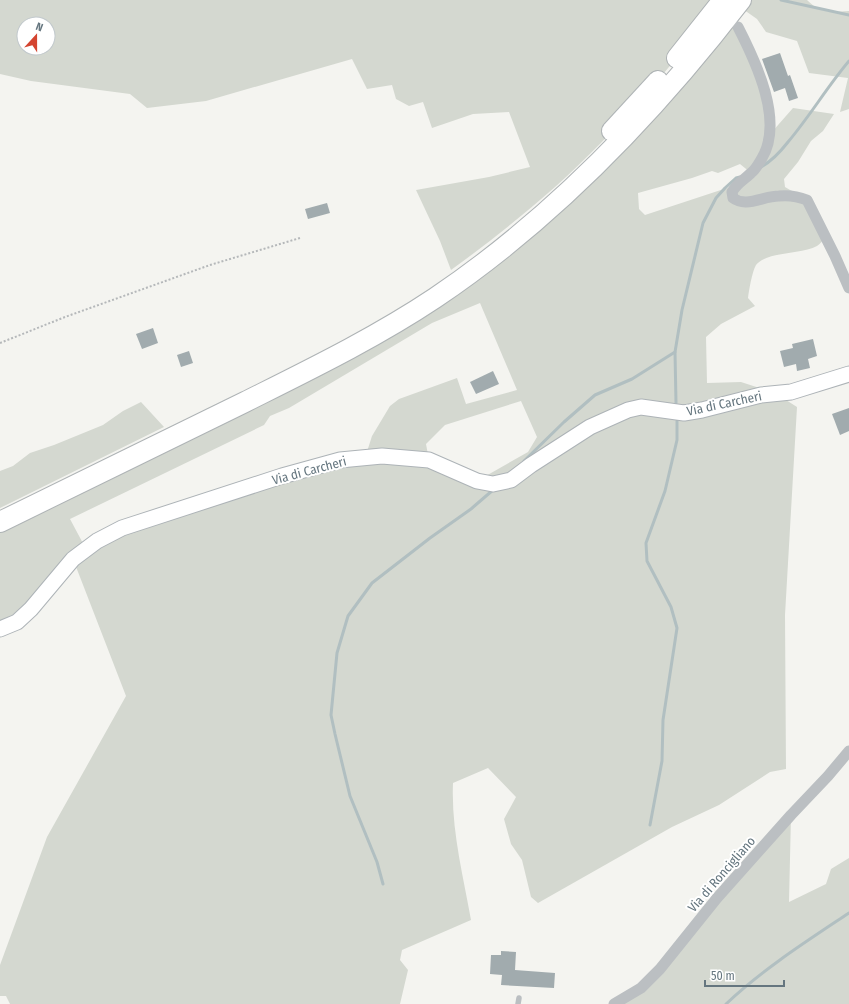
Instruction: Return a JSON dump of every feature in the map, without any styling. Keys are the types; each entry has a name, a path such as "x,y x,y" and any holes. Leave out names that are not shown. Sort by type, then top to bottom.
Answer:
{"highway":[{"path":"0,508 347,335 390,311 451,270 491,241 556,186 605,138 674,62 723,0"},
{"path":"0,522 349,350 435,298 511,242 570,192 643,118 716,33 741,0"}],"street":[{"path":"738,27 753,56 763,87 770,116 770,134 764,156 751,173 736,185 732,192 733,198 742,203 777,196 796,196 807,200 849,288"},
{"name":"Via di Carcheri","path":"0,629 17,622 31,609 73,559 97,541 122,528 282,476 340,460 382,456 429,460 478,481 493,484 510,480 590,427 628,410 641,407 684,413 761,395 791,392 849,374"},
{"name":"Via di Roncigliano","path":"614,1004 641,988 660,969 717,898 791,815 848,755"}],"path":[{"path":"0,344 65,317 202,268 300,238"}],"shaded area":[{"path":"0,0 723,0 664,73 622,121 578,166 530,209 451,270 440,241 416,190 489,177 530,167 509,112 473,114 432,128 423,102 409,106 396,99 392,85 367,89 352,59 206,101 147,108 130,94 31,81 0,74"},
{"path":"741,0 807,0 812,5 822,10 831,12 849,11 849,109 840,112 848,78 809,73 797,41 766,32 757,19 737,5"},
{"path":"729,16 753,56 771,133 793,108 834,114 823,131 811,141 798,162 784,179 785,187 807,200 826,237 818,245 810,249 768,257 756,265 748,298 755,306 721,324 706,337 707,383 741,382 775,393 797,407 785,615 786,769 770,772 719,805 672,827 538,903 531,897 522,860 511,844 504,819 516,797 488,768 453,783 456,835 471,920 402,950 400,960 408,970 400,1004 10,1004 6,996 0,996 0,965 47,837 126,696 73,559 0,629 0,522 349,350 511,242","holes":["740,164 751,173 736,185 645,215 639,209 638,193 712,171 718,173","480,303 517,390 466,404 457,378 399,399 390,406 372,436 365,458 97,541 86,549 70,519 264,425 270,416 289,408 432,323","521,401 537,437 528,452 477,481 429,460 426,444 445,425"]},
{"path":"141,402 164,427 0,508 0,471 13,466 30,453 103,425 123,411"},
{"path":"791,815 789,902 826,884 831,869 849,858 849,1004 614,1004 641,988"}],"building":[{"path":"780,53 798,98 789,101 785,88 774,92 762,59"},
{"path":"327,203 330,213 308,219 305,209"},
{"path":"153,328 158,343 142,349 136,334"},
{"path":"813,339 817,356 808,359 810,368 797,371 796,364 784,367 780,351 793,348 792,344"},
{"path":"189,351 193,363 181,367 177,355"},
{"path":"493,371 499,384 476,394 470,382"},
{"path":"849,408 849,431 840,435 832,414"},
{"path":"501,951 516,952 515,970 555,973 554,988 501,985 502,975 490,974 491,955 501,955"}],"waterway":[{"path":"781,0 849,15"},
{"path":"761,167 773,159 785,145 849,61"},
{"path":"676,403 675,352 682,310 703,223 716,198 736,178 740,177"},
{"path":"524,461 564,422 595,395 632,379 675,352"},
{"path":"650,825 662,761 663,720 677,628 671,607 647,561 646,543 665,491 677,440 677,421"},
{"path":"383,884 377,862 350,796 331,715 337,653 348,616 372,583 430,538 471,509 493,490"},
{"path":"726,1004 770,967 849,913"}]}
